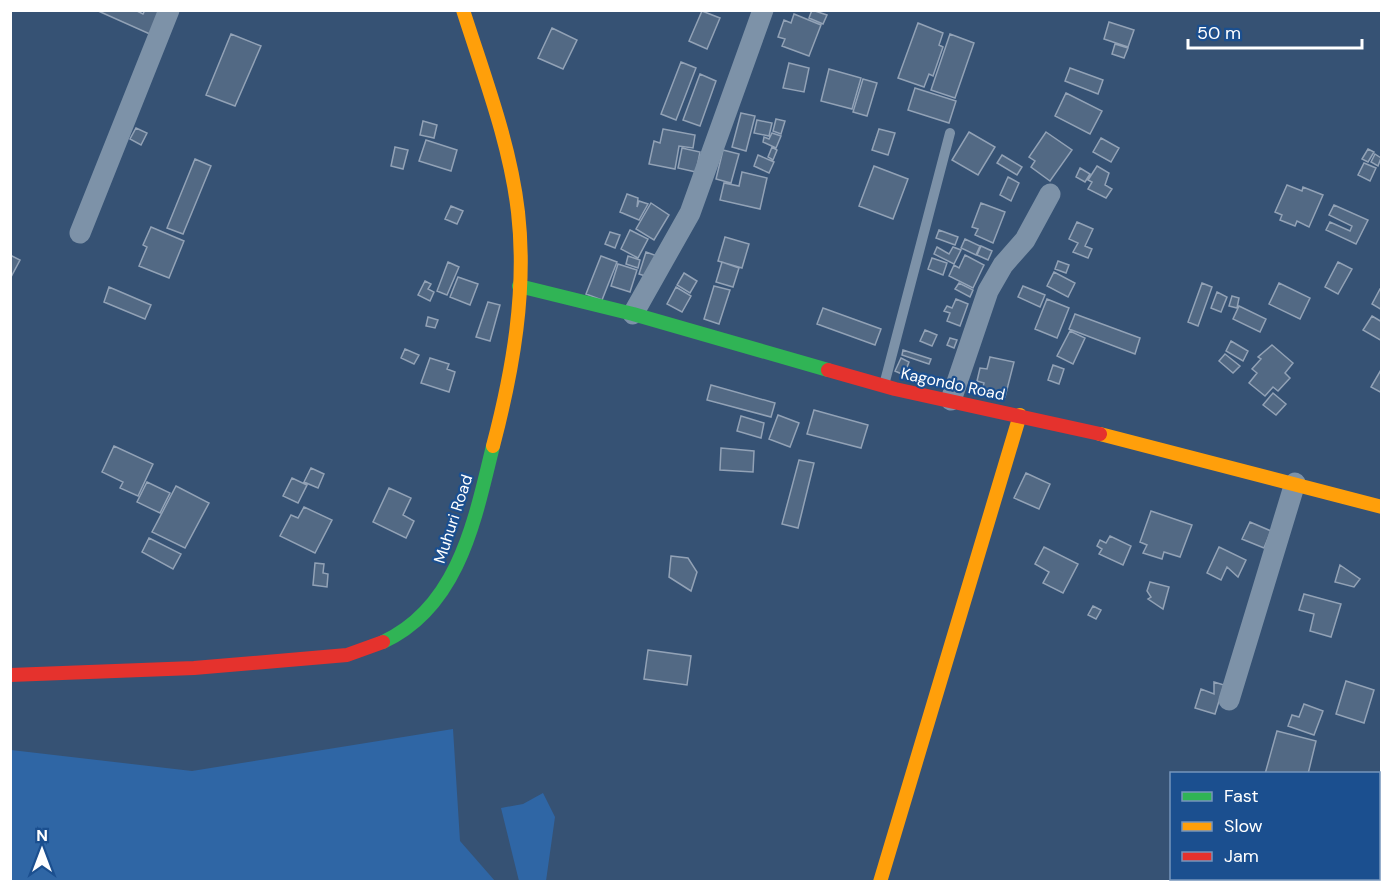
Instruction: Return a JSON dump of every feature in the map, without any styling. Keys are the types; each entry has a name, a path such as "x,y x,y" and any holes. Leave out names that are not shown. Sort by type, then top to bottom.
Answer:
{"street":[{"path":"80,233 169,10"},
{"name":"Muhuri Road","path":"10,675 194,668 347,655 371,649 394,639 420,617 444,589 461,560 490,460 512,363 519,286 518,215 509,156 464,10"},
{"path":"633,314 690,213 763,10"},
{"path":"951,400 988,291 1003,266 1024,240 1050,194"},
{"name":"Kagondo Road","path":"519,286 633,314 884,386 1020,415 1295,483 1382,507"},
{"path":"880,882 1020,415"},
{"path":"1229,700 1295,483"}],"lane":[{"path":"884,386 950,133"}],"shaded area":[{"path":"453,729 460,841 495,881 11,881 11,750 192,771"},
{"path":"543,793 555,817 546,881 519,881 501,808 523,804"}],"building":[{"path":"96,10 135,10 143,14 145,10 163,10 152,35"},
{"path":"812,10 827,15 823,24 809,18"},
{"path":"702,11 720,18 707,49 689,41"},
{"path":"794,14 821,25 809,56 782,46 785,39 778,37 784,20 791,23"},
{"path":"1109,22 1134,30 1128,47 1104,39"},
{"path":"918,23 943,33 939,45 943,47 933,76 929,74 924,87 898,78"},
{"path":"552,28 577,40 563,69 538,58"},
{"path":"231,34 261,46 235,106 206,95"},
{"path":"950,34 974,43 955,98 931,90"},
{"path":"1115,44 1128,48 1124,58 1112,54"},
{"path":"681,62 696,68 676,120 661,114"},
{"path":"789,63 809,68 804,92 783,88"},
{"path":"1070,68 1103,80 1098,94 1065,81"},
{"path":"829,69 861,78 852,109 821,101"},
{"path":"700,74 716,81 700,126 683,120"},
{"path":"863,79 877,83 867,116 853,112"},
{"path":"915,88 956,101 949,123 908,110"},
{"path":"1066,93 1102,111 1090,134 1055,116"},
{"path":"741,113 755,116 746,151 732,147"},
{"path":"776,119 785,121 781,134 773,131"},
{"path":"757,120 772,123 769,136 754,133"},
{"path":"423,121 437,125 434,138 420,135"},
{"path":"136,128 147,133 141,145 130,139"},
{"path":"663,129 695,135 693,148 679,146 675,169 649,164 654,141 660,143"},
{"path":"879,129 895,133 888,155 872,150"},
{"path":"969,132 995,147 978,175 952,160"},
{"path":"1046,132 1072,150 1050,181 1031,167 1035,161 1029,157"},
{"path":"772,133 781,136 776,148 763,142 764,137 769,139"},
{"path":"1101,138 1119,148 1111,162 1093,152"},
{"path":"426,140 457,150 451,171 419,161"},
{"path":"395,147 408,150 403,169 391,166"},
{"path":"772,147 777,150 773,160 768,157"},
{"path":"682,148 700,152 696,172 678,168"},
{"path":"1368,149 1374,152 1368,162 1362,159"},
{"path":"723,150 739,154 731,183 716,179"},
{"path":"1375,154 1381,158 1378,166 1371,162"},
{"path":"758,155 774,162 769,173 754,166"},
{"path":"1002,155 1022,167 1017,175 997,163"},
{"path":"195,159 211,166 183,234 167,228"},
{"path":"1364,163 1376,168 1370,181 1358,175"},
{"path":"874,166 908,179 893,219 859,206"},
{"path":"1097,166 1109,173 1105,185 1112,189 1106,198 1088,189 1092,182 1088,180"},
{"path":"1080,168 1090,174 1085,182 1076,177"},
{"path":"742,172 767,178 760,209 720,200 724,183 739,186"},
{"path":"1008,177 1019,183 1011,201 1000,195"},
{"path":"1287,185 1302,191 1303,187 1323,195 1309,227 1297,221 1295,226 1280,220 1282,215 1275,212"},
{"path":"627,194 638,198 637,207 639,201 648,204 639,220 620,212"},
{"path":"651,203 669,215 654,240 636,229"},
{"path":"981,203 1005,212 993,243 975,235 978,229 972,227"},
{"path":"1334,205 1368,220 1356,244 1326,230 1330,222 1350,231 1352,226 1329,215"},
{"path":"451,206 463,211 457,224 445,219"},
{"path":"1077,222 1093,229 1085,246 1092,249 1088,258 1073,252 1078,243 1069,239"},
{"path":"151,227 184,241 169,278 139,266 147,247 143,245"},
{"path":"630,230 648,239 638,258 621,249"},
{"path":"939,230 958,237 955,245 936,238"},
{"path":"610,232 620,235 615,248 605,244"},
{"path":"725,237 749,244 742,268 718,261"},
{"path":"965,239 980,246 976,255 961,248"},
{"path":"981,246 992,251 988,260 977,255"},
{"path":"937,247 949,254 953,247 961,250 954,264 934,254"},
{"path":"646,252 657,256 651,278 639,274"},
{"path":"10,255 20,260 11,277 10,277"},
{"path":"965,255 984,265 973,288 949,276 954,265 959,268"},
{"path":"601,256 617,262 602,300 586,294"},
{"path":"628,256 640,260 638,268 626,264"},
{"path":"932,258 947,263 943,275 928,269"},
{"path":"1058,261 1069,265 1066,273 1055,269"},
{"path":"448,262 459,267 447,295 437,291"},
{"path":"722,262 739,268 733,287 716,282"},
{"path":"1338,262 1352,269 1338,294 1325,287"},
{"path":"618,264 637,270 630,292 611,286"},
{"path":"1054,272 1075,283 1068,297 1047,286"},
{"path":"684,273 697,281 690,293 677,285"},
{"path":"458,277 478,284 470,305 450,297"},
{"path":"425,281 431,284 428,289 434,292 430,301 418,295"},
{"path":"959,283 973,290 970,297 955,289"},
{"path":"1202,283 1212,287 1198,326 1188,322"},
{"path":"1279,283 1310,298 1300,319 1269,304"},
{"path":"714,286 730,290 719,324 704,319"},
{"path":"1023,286 1045,295 1040,307 1018,297"},
{"path":"109,287 151,305 145,319 104,302"},
{"path":"676,287 691,296 682,312 667,304"},
{"path":"1380,289 1382,290 1382,310 1372,304"},
{"path":"1217,292 1227,297 1221,312 1211,308"},
{"path":"1232,296 1239,298 1237,308 1229,306"},
{"path":"956,299 968,304 960,326 947,321 950,313 944,311 947,306 952,308"},
{"path":"1047,299 1069,308 1057,338 1035,329"},
{"path":"488,302 500,305 490,341 476,337"},
{"path":"1239,306 1266,319 1260,332 1233,319"},
{"path":"823,308 881,329 875,345 817,324"},
{"path":"1075,314 1140,338 1135,354 1069,329"},
{"path":"1372,316 1382,322 1382,341 1363,330"},
{"path":"428,317 438,320 435,328 426,326"},
{"path":"925,330 937,335 932,346 920,341"},
{"path":"1070,331 1085,338 1073,364 1057,356"},
{"path":"950,338 957,340 954,348 947,345"},
{"path":"1231,341 1248,351 1243,361 1226,351"},
{"path":"1272,345 1293,363 1285,373 1290,378 1278,391 1273,387 1265,396 1249,383 1257,373 1252,369 1261,359 1258,357"},
{"path":"405,349 419,355 414,364 401,358"},
{"path":"903,350 931,359 929,364 902,355"},
{"path":"1225,354 1240,366 1233,373 1219,361"},
{"path":"990,357 1014,362 1005,397 982,391 984,383 977,381 980,368 987,369"},
{"path":"430,358 449,364 447,369 455,372 449,392 421,383"},
{"path":"901,358 909,362 904,375 895,371"},
{"path":"1053,365 1064,369 1059,384 1048,380"},
{"path":"1382,368 1382,393 1371,387"},
{"path":"711,385 775,403 771,417 707,400"},
{"path":"1273,393 1286,404 1276,415 1263,405"},
{"path":"814,410 868,425 861,448 807,434"},
{"path":"778,415 799,423 790,447 769,439"},
{"path":"741,416 764,423 761,438 737,431"},
{"path":"114,446 153,464 138,496 120,488 123,482 102,472"},
{"path":"721,448 754,451 753,472 720,470"},
{"path":"799,460 814,463 798,528 782,524"},
{"path":"311,468 324,474 318,488 304,482"},
{"path":"1026,473 1050,484 1039,509 1014,498"},
{"path":"292,478 307,485 298,503 283,496"},
{"path":"147,482 170,493 160,513 137,502"},
{"path":"176,486 209,503 185,548 152,532"},
{"path":"389,488 411,498 403,515 414,521 406,538 373,522"},
{"path":"304,507 332,520 315,553 280,536 291,515 298,518"},
{"path":"1151,511 1192,525 1180,557 1164,552 1162,559 1143,553 1147,545 1140,542"},
{"path":"1250,522 1271,531 1264,548 1242,539"},
{"path":"1110,536 1131,546 1123,565 1099,554 1102,549 1097,546 1100,540 1106,543"},
{"path":"149,538 181,554 173,569 142,552"},
{"path":"1044,547 1078,564 1063,593 1043,583 1049,572 1035,564"},
{"path":"1219,547 1246,560 1238,577 1227,567 1221,580 1207,573"},
{"path":"671,556 688,558 697,572 691,591 669,577"},
{"path":"315,563 324,564 323,573 328,574 327,587 313,585"},
{"path":"1340,565 1360,579 1354,587 1335,582"},
{"path":"1150,582 1169,587 1163,609 1148,599 1151,597 1147,591"},
{"path":"1304,594 1341,604 1331,637 1310,631 1314,614 1299,610"},
{"path":"1093,606 1101,610 1096,619 1088,615"},
{"path":"648,650 691,656 687,685 644,679"},
{"path":"1346,681 1374,690 1364,723 1336,714"},
{"path":"1214,682 1224,685 1215,714 1195,708 1201,689 1214,694"},
{"path":"1304,704 1323,711 1314,735 1288,726 1292,715 1299,717"},
{"path":"1277,731 1316,741 1308,772 1266,772"}],"traffic: fast":[{"path":"519,286 633,314 828,370"},
{"path":"383,642 409,627 430,607 446,584 460,558 470,531 493,446"}],"traffic: slow":[{"path":"463,10 509,161 518,212 520,241 521,271 516,330 507,388 493,446"},
{"path":"880,882 1020,415"},
{"path":"1100,434 1382,507"}],"traffic: jam":[{"path":"828,370 895,389 1100,434"},
{"path":"10,675 194,668 347,655 383,642"}]}
